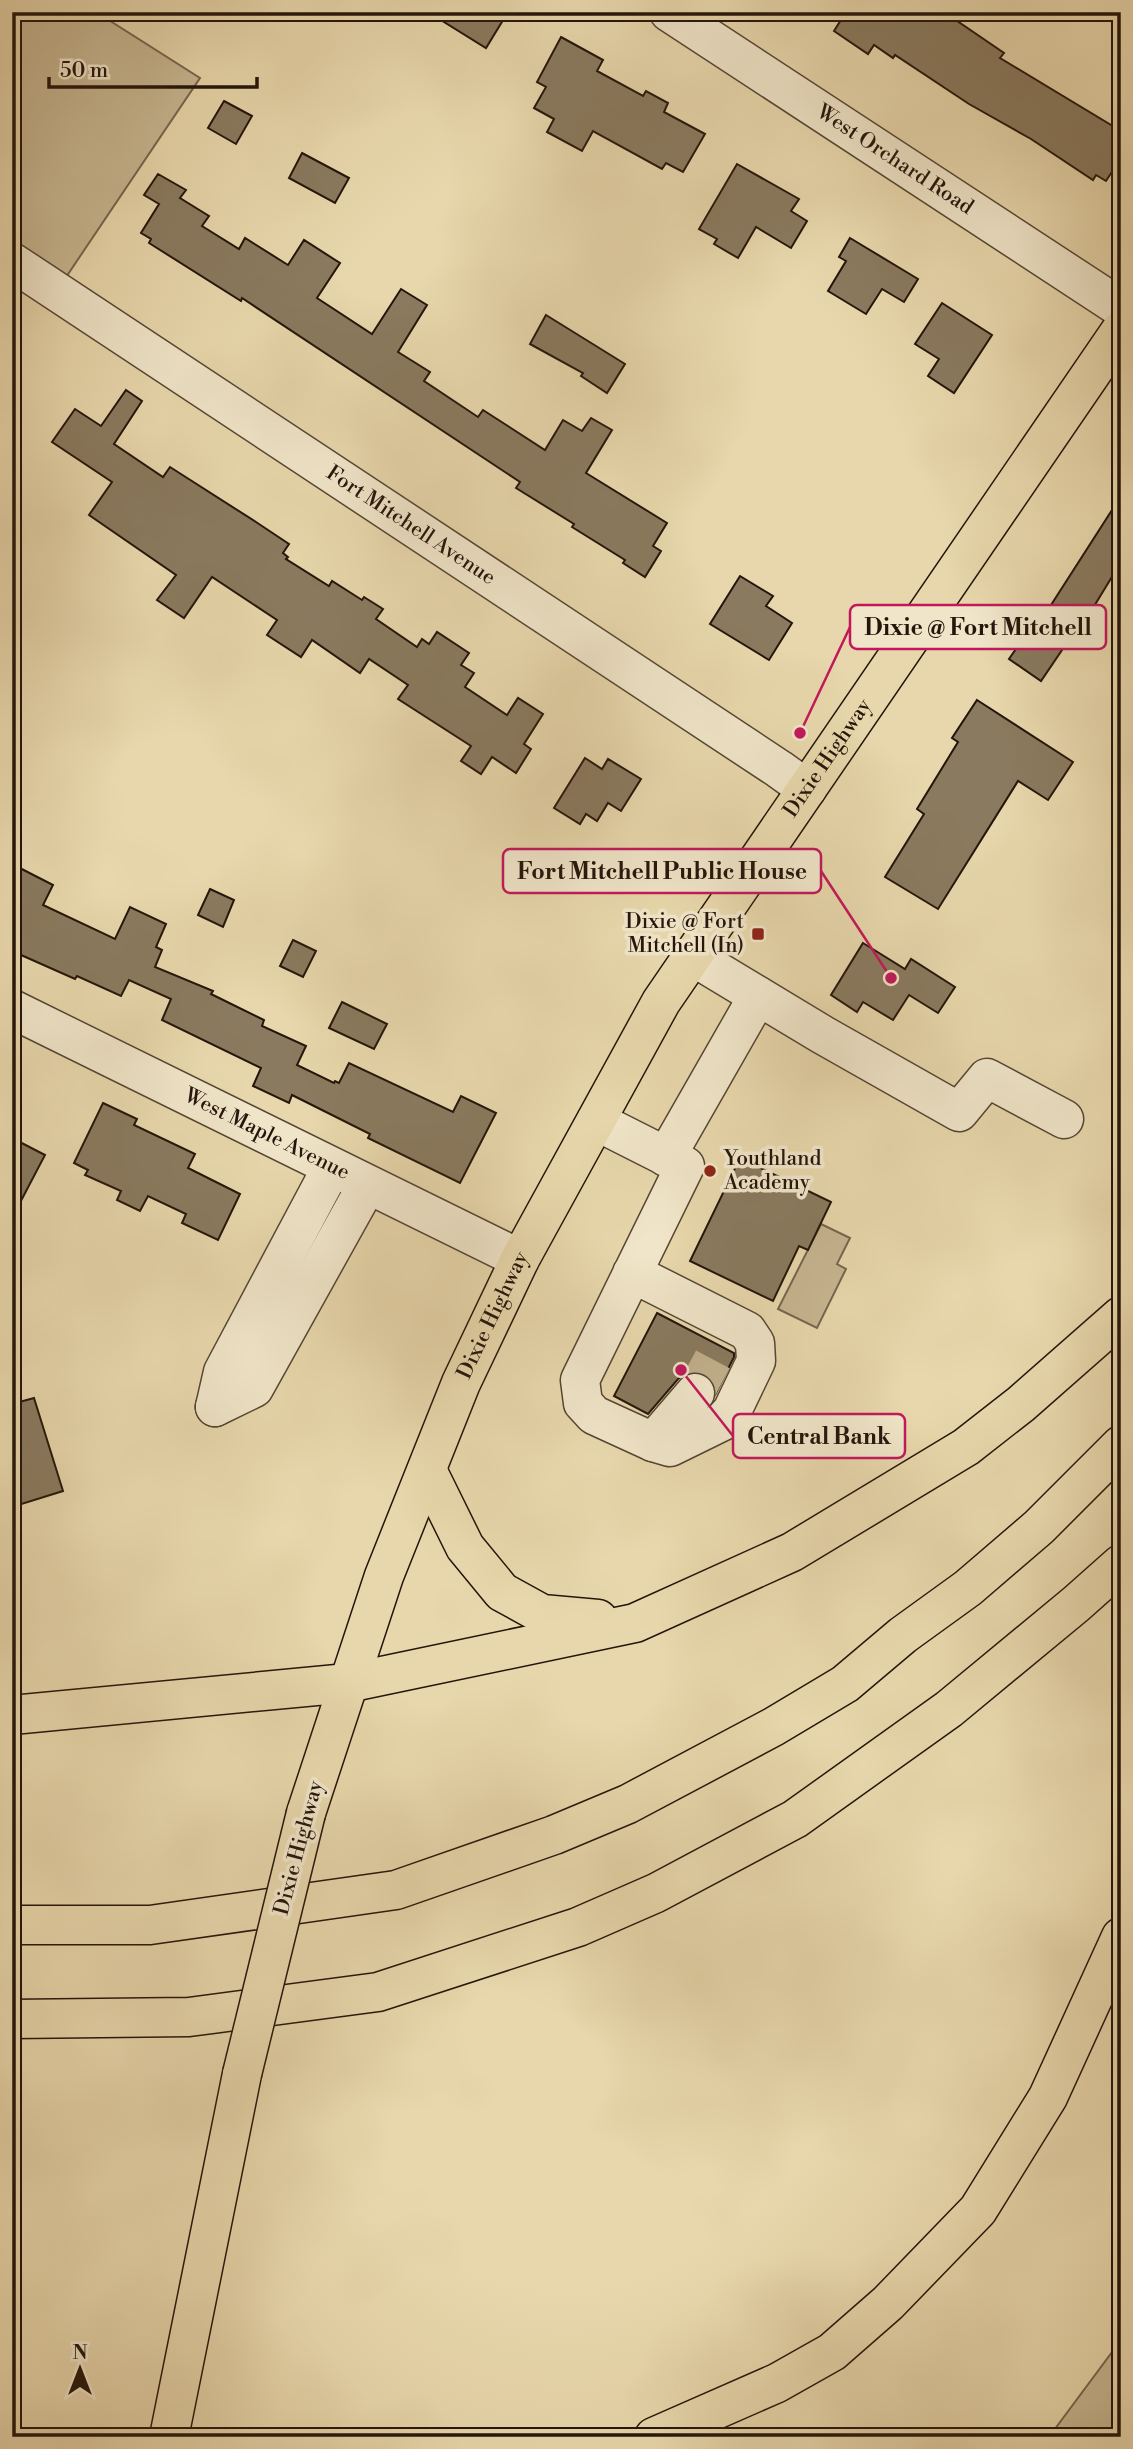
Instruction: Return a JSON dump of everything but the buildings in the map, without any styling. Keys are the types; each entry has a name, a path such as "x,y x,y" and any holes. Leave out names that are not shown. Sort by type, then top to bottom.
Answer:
{"main road":[{"name":"Dixie Highway","path":"169,2437 242,2074 306,1813 384,1576 461,1383 520,1259 661,1002 1121,330"},
{"path":"12,1715 348,1683 635,1623 792,1552 966,1447 1021,1404 1121,1316"},
{"path":"12,1925 150,1925 396,1890 554,1835 628,1804 773,1727 845,1684 903,1635 999,1562 1039,1527 1121,1445"},
{"path":"427,1470 465,1547 502,1592 542,1614 635,1623"},
{"path":"12,2019 189,2017 378,1992 578,1927 656,1893 795,1819 949,1709 1121,1564"},
{"path":"654,2437 776,2383 832,2352 888,2303 978,2210 1048,2097 1121,1937"}],"street":[{"name":"West Orchard Road","path":"669,12 1121,307"},
{"name":"Fort Mitchell Avenue","path":"12,262 807,789"},
{"path":"692,956 959,1112 986,1078 1064,1119"},
{"path":"666,1157 758,996"},
{"name":"West Maple Avenue","path":"12,1009 520,1259"},
{"path":"596,1121 685,1166 632,1273 580,1380 583,1403 594,1415 670,1447 723,1421 732,1411 756,1361 755,1343 747,1331 725,1334 632,1273"},
{"path":"332,1167 223,1372 215,1407 254,1388 367,1185"},
{"path":"653,1442 695,1393"}],"shaded area":[{"path":"12,12 96,12 200,78 56,292 12,262"},
{"path":"821,1224 850,1238 837,1264 846,1269 817,1328 778,1309"},
{"path":"1121,2340 1121,2437 1049,2437"}],"tunnel":[{"path":"695,1393 720,1346"}],"place":[{"name":"Dixie @ Fort Mitchell","path":"800,733"},
{"name":"Dixie @ Fort Mitchell (In)","path":"758,934"},
{"name":"Fort Mitchell Public House","path":"891,978"},
{"name":"Youthland Academy","path":"710,1171"},
{"name":"Central Bank","path":"681,1370"}]}
